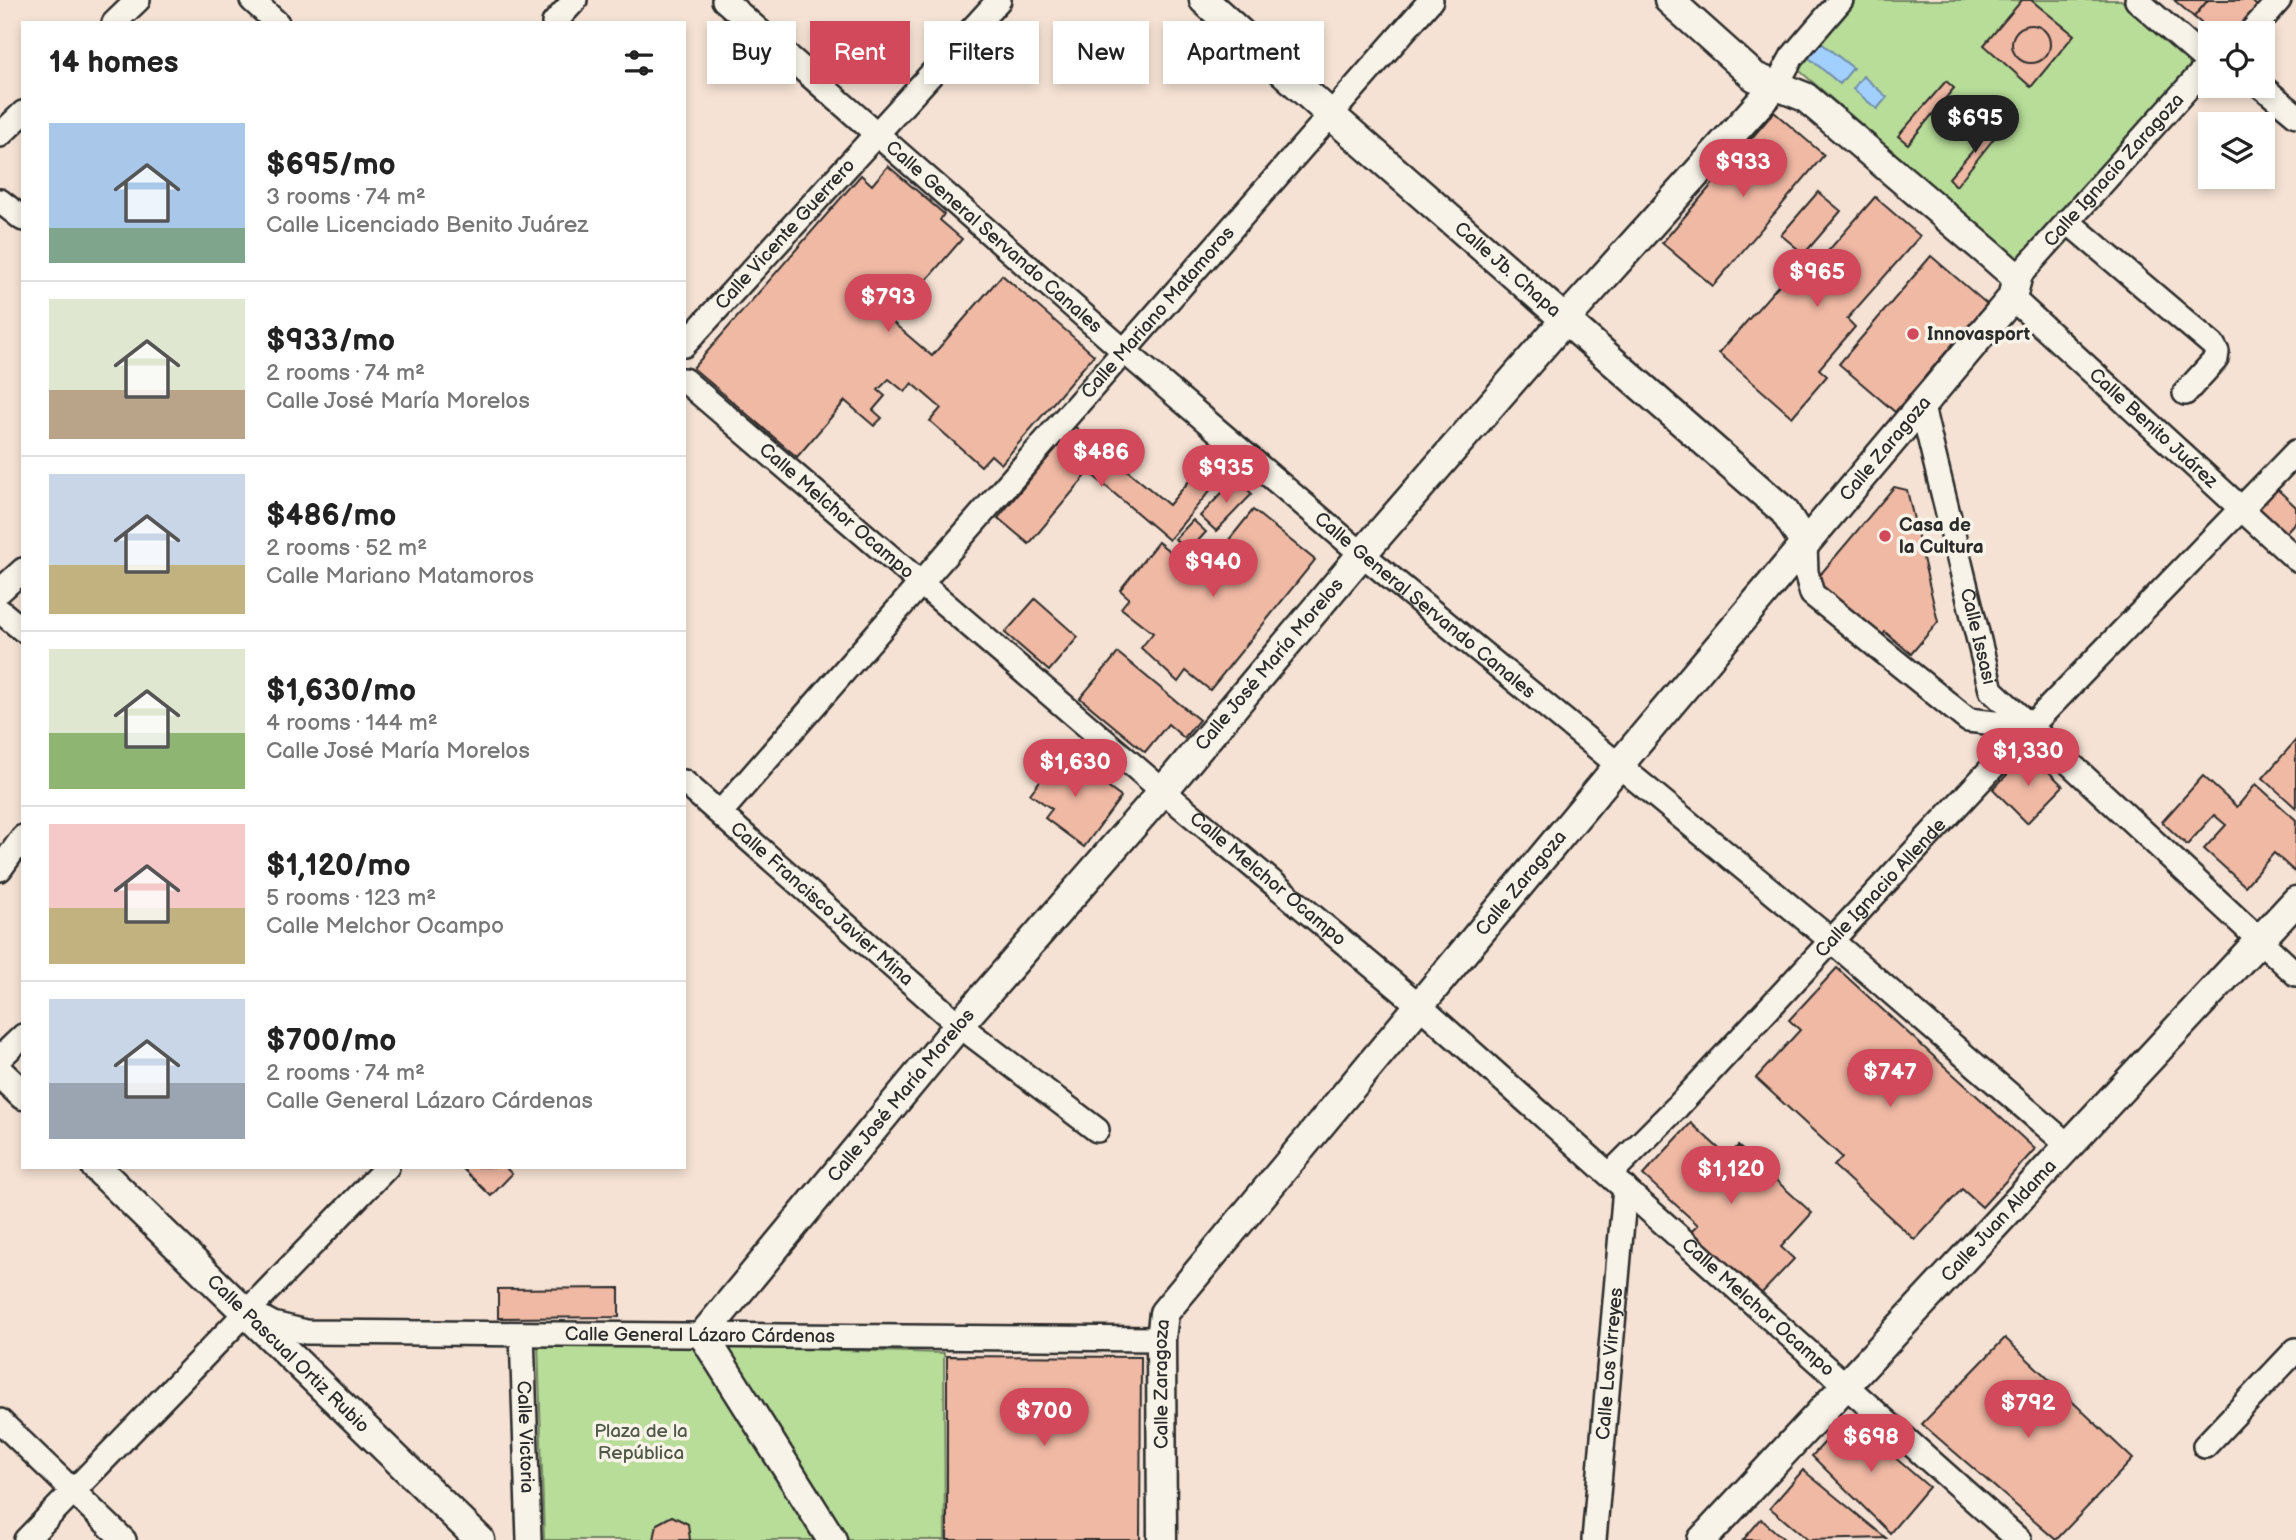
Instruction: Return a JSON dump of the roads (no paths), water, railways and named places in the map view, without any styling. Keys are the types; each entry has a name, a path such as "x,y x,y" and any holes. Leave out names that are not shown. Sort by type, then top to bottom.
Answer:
{"main road":[{"name":"Calle Jb. Chapa","path":"1204,0 1331,116 1784,511 1805,544"},
{"path":"1669,0 1755,77 1805,97 2015,288"},
{"name":"Calle José María Morelos","path":"704,1335 959,1024 1163,791 1362,554 1564,321 1777,84"},
{"name":"Calle Zaragoza","path":"1162,1540 1161,1339 1164,1313 1619,765 1922,407 2015,288"},
{"name":"Calle Juan Aldama","path":"1702,1540 2296,901"},
{"path":"0,1073 21,1093"},
{"name":"Calle Pascual Ortiz Rubio","path":"98,1169 480,1540"},
{"path":"704,1335 832,1540"}],"street":[{"path":"116,21 138,0"},
{"path":"252,0 275,21"},
{"path":"556,21 575,0"},
{"name":"Calle General Servando Canales","path":"724,0 1123,350 1362,554 1832,941 2068,1146"},
{"name":"Calle Vicente Guerrero","path":"686,343 999,0"},
{"name":"Calle Mariano Matamoros","path":"720,813 1431,0"},
{"name":"Calle José María Morelos","path":"1777,84 1792,57 1841,0"},
{"path":"2137,0 2198,53"},
{"path":"2261,21 2279,0"},
{"name":"Calle Ignacio Zaragoza","path":"2015,288 2067,221 2198,76"},
{"path":"2275,98 2296,116"},
{"path":"0,135 21,115"},
{"path":"0,201 21,217"},
{"path":"2067,221 2213,345 2217,352 2216,359 2185,393"},
{"name":"Calle Benito Juárez","path":"2015,288 2242,510 2296,559"},
{"name":"Calle Melchor Ocampo","path":"686,382 1163,791 1420,1006 2018,1540"},
{"name":"Calle Issasi","path":"1922,407 1991,690 2296,974"},
{"name":"Calle Ignacio Allende","path":"1617,1181 1832,941 2030,727 2296,452"},
{"path":"1805,544 1805,572 1812,594 1968,720 2030,727"},
{"path":"0,592 21,572"},
{"path":"0,611 21,628"},
{"name":"Calle Francisco Javier Mina","path":"686,784 959,1024 1097,1130"},
{"path":"0,869 21,840"},
{"path":"0,1058 21,1038"},
{"path":"26,1540 385,1169"},
{"name":"Calle Los Virreyes","path":"1594,1540 1617,1181"},
{"name":"Calle General Lázaro Cárdenas","path":"245,1311 272,1324 306,1332 1161,1339"},
{"name":"Calle Victoria","path":"522,1334 530,1540"},
{"path":"2205,1446 2296,1350"},
{"path":"0,1421 124,1540"}],"water":[{"path":"1820,42 1853,68 1840,84 1808,57"},
{"path":"1863,76 1887,97 1877,109 1853,89"}],"place":[{"name":"Innovasport","path":"1913,334"},
{"name":"Casa de la Cultura","path":"1885,536"}],"park label":[{"name":"Plaza de la República","path":"641,1442"}]}
